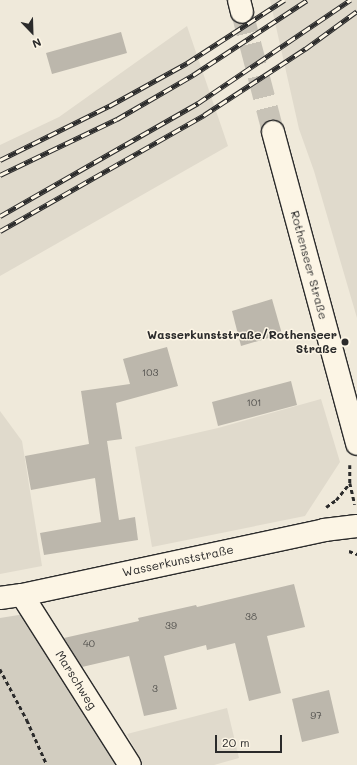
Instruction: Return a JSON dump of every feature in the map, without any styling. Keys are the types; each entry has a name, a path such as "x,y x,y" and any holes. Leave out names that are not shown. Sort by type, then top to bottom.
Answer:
{"street":[{"name":"Rothenseer Straße","path":"273,132 357,444"},
{"name":"Wasserkunststraße","path":"0,598 22,595 324,530 357,526"},
{"name":"Marschweg","path":"22,595 130,765"}],"path":[{"path":"320,510 336,500 350,483 357,511"},
{"path":"0,669 28,720 47,765"}],"shaded area":[{"path":"270,0 357,0 357,318 314,171 299,129"},
{"path":"187,26 228,146 0,276 0,145 59,117"},
{"path":"321,399 340,462 305,516 152,547 135,447 218,428"},
{"path":"0,411 22,441 42,566 0,574"},
{"path":"25,614 122,765 0,765 0,618"},
{"path":"227,708 239,758 214,765 143,765 127,734"}],"building":[{"path":"121,32 127,53 52,74 46,53"},
{"path":"272,299 282,334 241,346 232,311"},
{"path":"167,347 178,386 116,403 122,439 107,441 119,520 135,517 138,540 44,555 40,533 101,522 95,478 31,490 25,456 89,444 81,391 130,384 123,359"},
{"path":"291,381 297,405 218,426 212,402"},
{"path":"294,584 305,627 267,636 281,693 249,701 235,643 207,650 206,645 164,656 177,709 144,716 129,656 82,667 64,638 139,621 138,618 196,605 197,607"},
{"path":"329,690 339,733 302,742 292,699"}],"tunnel":[{"path":"242,12 273,132"}],"railway":[{"path":"0,160 109,106 187,63 284,0"},
{"path":"0,175 117,119 193,75 307,0"},
{"path":"0,216 198,103 350,0"},
{"path":"0,231 204,115 305,49 357,11"}],"place":[{"name":"Wasserkunststraße/Rothenseer Straße","path":"345,342"}]}
